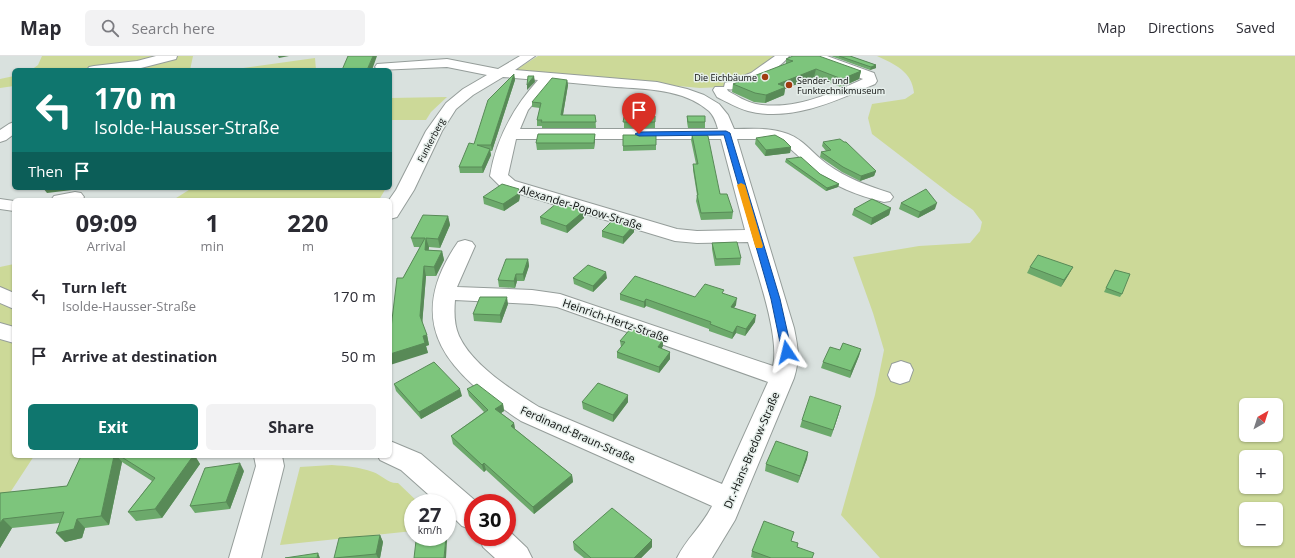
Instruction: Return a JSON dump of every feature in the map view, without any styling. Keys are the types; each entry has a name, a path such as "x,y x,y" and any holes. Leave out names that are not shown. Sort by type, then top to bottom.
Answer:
{"street":[{"path":"97,68 113,56"},
{"path":"111,68 137,65 171,56"},
{"name":"Funkerberg","path":"392,210 405,190 434,131 443,116 459,98 529,56"},
{"path":"682,92 694,89 720,90 756,76 783,56"},
{"path":"720,90 722,94 750,107 758,109 774,109 797,107 820,101 870,81 870,76 815,56"},
{"name":"Dr.-Hans-Bredow-Straße","path":"382,67 448,63 485,71 657,86 682,92 709,104 719,113 783,328 787,352 786,364 782,378 720,520 707,541 693,558"},
{"name":"Alexander-Popow-Straße","path":"549,76 520,111 511,134 500,168 499,176 509,185 675,235 697,237 756,236"},
{"path":"829,86 843,93"},
{"path":"0,137 12,128"},
{"path":"511,134 764,133 786,137 798,144 813,162 827,172 845,183 884,197"},
{"path":"0,204 12,206"},
{"name":"Ferdinand-Braun-Straße","path":"465,246 450,278 445,293 443,315 448,336 463,359 482,379 506,399 530,414 729,500"},
{"name":"Heinrich-Hertz-Straße","path":"445,293 532,297 560,301 782,378"},
{"path":"0,294 12,301"},
{"path":"0,331 12,334"},
{"path":"392,453 411,462 464,509"},
{"path":"245,558 270,466 268,458"},
{"path":"503,546 516,558"}],"green space":[{"path":"42,56 193,56 190,68 34,68 38,65"},
{"path":"538,56 776,56 743,79 723,87 700,88 514,71"},
{"path":"877,56 1295,56 1295,558 880,558 841,515 875,395 884,350 873,313 853,257 919,246 970,243 980,231 982,222 973,210 872,134 868,118 872,104 905,99 914,93 913,85 910,79 896,65"},
{"path":"315,58 316,68 243,68"},
{"path":"12,76 12,86 0,88 0,79"},
{"path":"447,97 431,112 426,120 392,120 392,98"},
{"path":"189,190 385,190 380,198 176,198"},
{"path":"12,264 12,458 33,458 0,508 0,267"},
{"path":"332,465 352,467 368,470 376,473 388,481 398,483 410,494 404,494 404,532 280,545 300,467"}],"building":[{"path":"348,56 373,56 368,68 343,68"},
{"path":"793,56 819,56 861,71 842,79 816,69 778,84 786,87 766,95 755,93 733,84 793,61 786,59"},
{"path":"839,56 850,56 876,65 871,67"},
{"path":"514,74 491,145 477,145 490,149 482,167 459,167 469,143 474,144 488,100"},
{"path":"528,76 534,76 527,85"},
{"path":"552,78 567,80 561,115 595,115 596,122 541,122 542,120 537,120 541,103 532,102"},
{"path":"655,116 655,122 623,122 624,117"},
{"path":"687,116 705,116 705,122 688,122"},
{"path":"538,134 595,134 594,143 536,143"},
{"path":"623,135 656,135 656,145 623,146"},
{"path":"692,135 708,136 720,194 727,194 733,212 701,213 693,164 698,164"},
{"path":"775,135 784,140 791,147 766,150 756,138"},
{"path":"840,139 846,142 876,171 861,176 843,167 821,152 831,150 823,142"},
{"path":"801,157 820,174 839,184 827,188 786,159"},
{"path":"502,184 519,189 518,194 503,204 483,197"},
{"path":"926,189 937,203 920,212 901,203"},
{"path":"872,199 891,208 872,218 854,209"},
{"path":"557,203 584,211 566,226 540,217"},
{"path":"423,215 448,216 438,239 426,238 425,250 442,251 434,267 424,266 420,316 427,335 423,336 425,343 392,353 392,320 397,278 403,278 425,238 411,238"},
{"path":"614,219 634,225 623,237 602,231"},
{"path":"737,242 741,258 716,259 712,243"},
{"path":"1038,255 1073,267 1064,280 1030,267"},
{"path":"506,259 528,259 523,274 516,274 514,281 498,280"},
{"path":"588,265 606,272 593,286 573,278"},
{"path":"1115,270 1130,274 1122,294 1106,288"},
{"path":"635,276 695,297 705,284 724,290 722,293 737,298 731,307 756,315 746,329 737,326 733,333 710,324 711,322 646,299 644,302 620,294"},
{"path":"480,297 507,297 500,315 473,314"},
{"path":"631,328 663,340 658,347 670,352 659,367 617,352 625,342 620,341"},
{"path":"843,343 861,349 851,371 823,362 830,347 840,350"},
{"path":"434,362 460,389 419,412 394,384"},
{"path":"598,383 628,395 613,415 582,402"},
{"path":"477,384 503,404 495,409 514,423 511,426 572,475 533,507 484,463 482,465 451,436 488,410 467,389"},
{"path":"810,396 841,406 833,430 802,420"},
{"path":"776,441 808,452 800,476 766,464"},
{"path":"80,458 114,458 101,516 77,519 74,529 56,533 64,512 3,519 0,523 0,493 67,486"},
{"path":"123,458 192,458 155,509 128,512 155,478"},
{"path":"240,463 226,502 190,506 205,468"},
{"path":"612,508 652,540 634,558 591,558 573,542"},
{"path":"764,521 794,532 791,541 798,543 797,547 814,553 812,558 771,558 752,551"},
{"path":"380,535 376,554 334,558 339,538"},
{"path":"415,546 445,546 444,558 414,558"},
{"path":"318,553 317,558 285,558"}],"slow traffic":[{"path":"741,185 759,246"}],"place":[{"name":"Die Eichbäume","path":"765,77"},
{"name":"Sender- und Funktechnikmuseum","path":"789,85"}],"route":[{"path":"639,134 726,133 776,299 787,352"}]}
